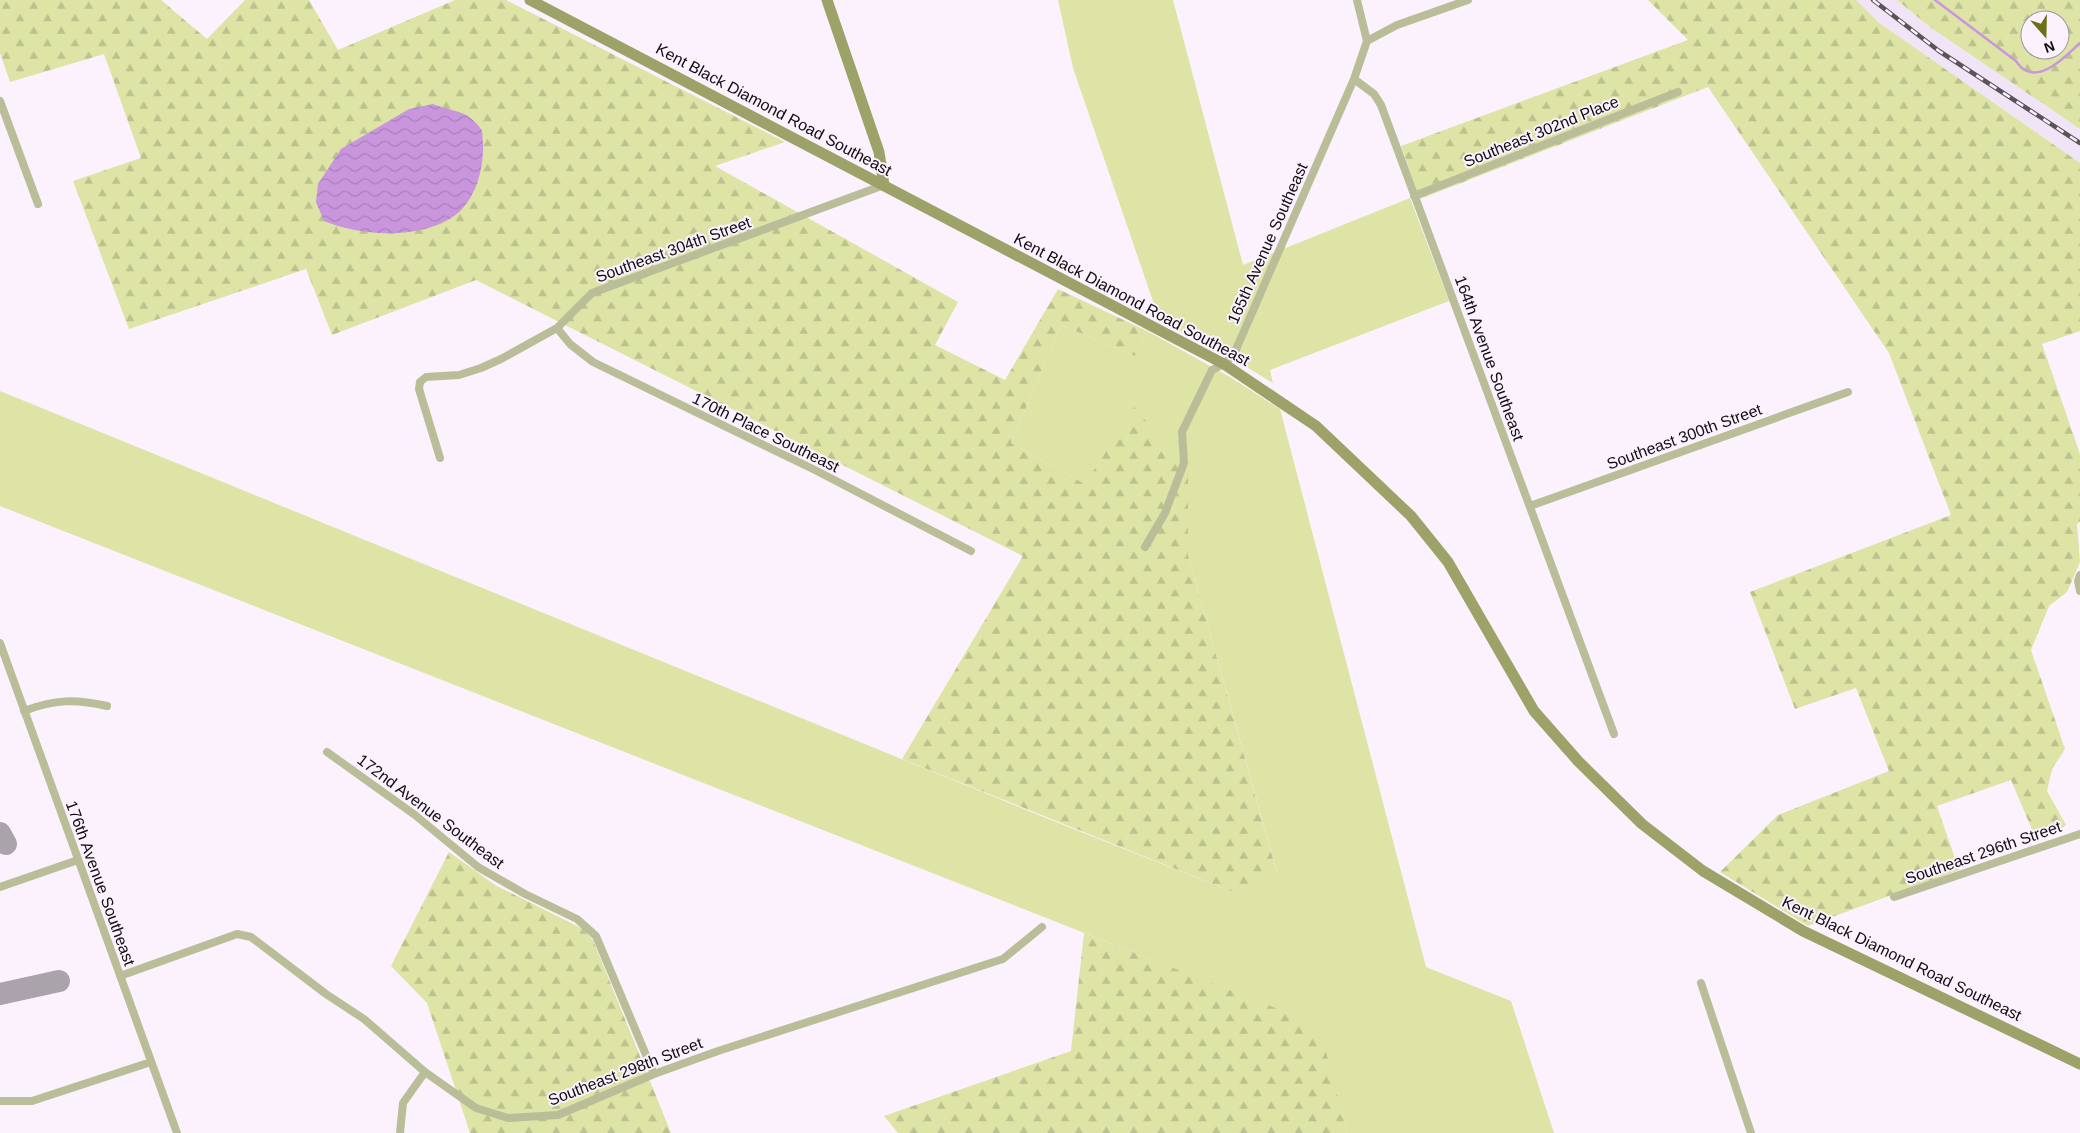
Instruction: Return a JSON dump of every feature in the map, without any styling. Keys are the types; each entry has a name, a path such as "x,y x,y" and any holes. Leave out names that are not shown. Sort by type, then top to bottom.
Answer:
{"street":[{"name":"Kent Black Diamond Road Southeast","path":"530,0 1224,364 1316,426 1411,516 1448,562 1534,711 1578,761 1642,824 1703,871 1803,931 2080,1064"},
{"path":"827,0 879,152 884,185"},
{"path":"1354,79 1367,42 1357,0"},
{"path":"1367,42 1397,25 1468,0"},
{"name":"164th Avenue Southeast","path":"1354,79 1374,94 1381,106 1614,734"},
{"name":"165th Avenue Southeast","path":"1145,547 1165,513 1184,463 1182,432 1212,370 1224,364 1234,354 1354,79"},
{"name":"Southeast 302nd Place","path":"1414,196 1678,92"},
{"path":"0,101 38,204"},
{"name":"Southeast 304th Street","path":"440,458 419,389 420,382 426,377 459,375 481,368 557,328 592,293 884,185"},
{"name":"170th Place Southeast","path":"557,328 570,344 593,362 816,470 971,551"},
{"name":"Southeast 300th Street","path":"1530,506 1848,392"},
{"path":"2080,575 2078,581 2080,591"},
{"name":"176th Avenue Southeast","path":"0,643 176,1133"},
{"path":"24,711 50,702 71,700 107,706"},
{"name":"172nd Avenue Southeast","path":"327,752 416,815 478,867 525,894 577,919 596,936 654,1074"},
{"name":"Southeast 296th Street","path":"1894,897 2080,834"},
{"path":"0,887 78,860"},
{"name":"Southeast 298th Street","path":"120,976 237,934 251,937 326,994 364,1019 425,1072 476,1108 508,1118 558,1115 654,1074 718,1051 1003,959 1042,927"},
{"path":"1701,983 1752,1133"},
{"path":"0,1101 32,1101 151,1062"},
{"path":"400,1133 403,1104 425,1072"}],"shaded area":[{"path":"1854,0 1897,0 1930,27 2080,129 2080,163 1878,22"}],"green space":[{"path":"0,0 161,0 207,39 245,0 309,0 338,50 455,0 506,0 785,142 715,166 958,302 935,345 1005,380 1058,289 1147,331 1135,356 1061,325 1011,443 1085,484 1134,407 1188,470 1188,555 1277,873 1233,892 902,759 1023,556 476,280 332,335 306,269 129,329 73,181 141,158 104,54 10,82 0,53"},
{"path":"1058,0 1173,0 1243,265 1410,198 1449,301 1270,370 1273,383 1212,346 1153,318 1156,310 1073,68"},
{"path":"1648,0 1856,0 1878,22 2080,163 2080,331 2042,344 2080,454 2080,522 2077,524 2080,562 2067,592 2049,606 2031,650 2065,749 2052,769 2047,791 2066,825 2061,829 2036,839 2011,780 1937,806 1959,870 1808,926 1720,872 1778,815 1889,771 1856,688 1795,709 1750,592 1951,515 1889,353 1708,87 1420,199 1401,146 1688,40"},
{"path":"1897,0 2080,0 2080,129 1930,27"},
{"path":"1061,325 1135,356 1147,331 1230,377 1280,409 1426,967 1511,1001 1554,1133 1347,1133 1318,1025 0,506 0,391 1046,818 1233,892 1277,872 1188,555 1188,470 1085,484 1011,443"},
{"path":"449,852 495,885 583,929 593,940 671,1133 470,1133 427,1003 391,966"},
{"path":"1084,933 1319,1025 1347,1133 898,1133 884,1116 1071,1051"}],"water":[{"path":"433,104 466,115 482,131 483,151 479,178 472,195 462,209 449,219 433,227 396,233 376,233 357,230 324,221 316,202 318,184 341,149 409,109"}],"waterway":[{"path":"1935,0 2016,61 2025,70 2040,72 2047,69 2055,65 2080,43"}],"taxiway":[{"path":"0,833 6,844"},
{"path":"0,994 59,981"}],"railway":[{"path":"1873,0 1939,51 2080,143"}]}
